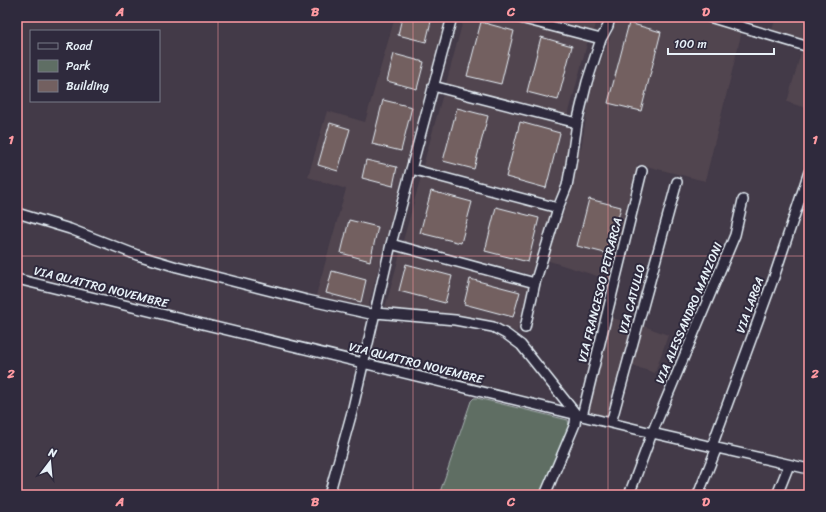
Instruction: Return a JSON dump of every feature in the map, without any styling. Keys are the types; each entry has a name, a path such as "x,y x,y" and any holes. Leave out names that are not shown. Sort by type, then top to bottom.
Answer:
{"street":[{"path":"329,495 352,412 376,314 391,244 452,17"},
{"path":"516,17 601,39"},
{"path":"525,328 535,283 558,208 567,186 587,82 610,17"},
{"path":"710,17 809,47"},
{"path":"433,86 578,124"},
{"path":"411,169 558,208"},
{"name":"VIA FRANCESCO PETRARCA","path":"545,495 579,415 642,171"},
{"name":"VIA LARGA","path":"698,495 809,173"},
{"name":"VIA CATULLO","path":"611,423 677,182"},
{"name":"VIA ALESSANDRO MANZONI","path":"629,495 652,433 735,235 743,200"},
{"path":"17,213 70,229 137,255 176,267 307,300 376,314 456,320 493,327 521,345 579,415"},
{"path":"391,244 535,283"},
{"name":"VIA QUATTRO NOVEMBRE","path":"17,278 652,433 809,469"},
{"path":"777,495 789,465"}],"shaded area":[{"path":"395,17 446,17 367,311 315,299 346,189 308,177 327,111 365,122"},
{"path":"464,17 499,17 588,40 568,116 446,84"},
{"path":"543,17 598,17 594,31"},
{"path":"618,17 690,17 742,31 705,181 638,164 610,280 546,260 572,189 594,79"},
{"path":"776,17 809,17 809,41 772,30"},
{"path":"802,49 809,52 809,109 787,102"},
{"path":"443,94 572,128 565,168 556,201 423,166"},
{"path":"421,177 553,211 532,275 403,241"},
{"path":"401,250 529,285 517,333 500,324 479,319 385,308"},
{"path":"610,317 635,325 641,325 668,335 655,373 630,365 614,421 586,413"}],"green space":[{"path":"474,398 568,420 569,426 540,495 439,495 471,401"}],"building":[{"path":"402,17 432,17 426,42 398,35"},
{"path":"481,22 514,31 501,84 467,76"},
{"path":"629,23 661,32 641,111 608,103"},
{"path":"541,37 572,46 558,100 527,92"},
{"path":"394,54 424,62 417,89 387,81"},
{"path":"383,100 412,107 401,151 372,144"},
{"path":"457,108 488,116 474,169 443,161"},
{"path":"520,122 560,133 546,188 506,177"},
{"path":"330,123 350,129 338,171 318,165"},
{"path":"366,160 397,167 393,186 362,178"},
{"path":"431,191 472,202 461,243 420,233"},
{"path":"589,199 621,207 609,254 577,246"},
{"path":"496,207 539,218 528,262 485,251"},
{"path":"349,220 378,227 370,261 341,253"},
{"path":"406,264 452,276 445,303 399,291"},
{"path":"332,271 366,280 361,302 326,293"},
{"path":"470,279 520,292 513,317 464,304"}]}
